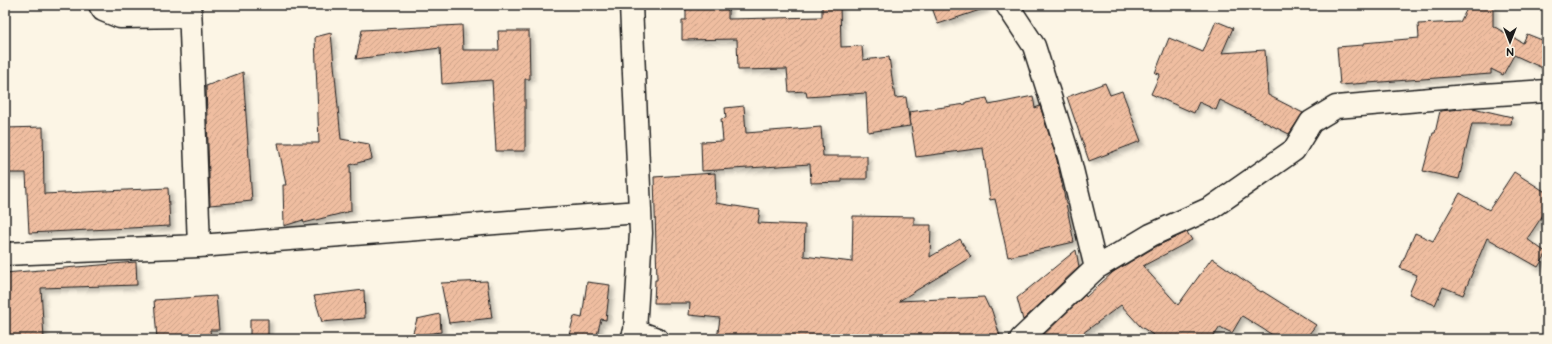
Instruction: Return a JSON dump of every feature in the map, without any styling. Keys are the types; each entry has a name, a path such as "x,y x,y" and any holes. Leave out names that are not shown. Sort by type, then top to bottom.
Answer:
{"street":[{"path":"100,5 103,10 120,17 190,10 199,246"},
{"path":"631,5 641,233 634,335 657,339"},
{"path":"1007,5 1034,46 1069,157 1096,268"},
{"path":"1021,339 1096,268 1151,235 1211,208 1294,150 1311,122 1336,107 1547,91"},
{"path":"5,254 199,246 639,212"}],"building":[{"path":"686,5 728,5 728,19 822,17 822,5 840,5 841,47 862,46 863,60 889,57 895,98 906,97 910,126 868,132 866,93 807,97 806,91 789,92 787,69 738,70 737,39 682,40 682,20 686,20"},
{"path":"931,5 986,5 986,8 938,24"},
{"path":"1469,5 1493,5 1493,26 1523,43 1527,34 1547,42 1547,70 1514,55 1503,75 1491,69 1491,74 1340,85 1337,47 1419,38 1418,24 1460,22"},
{"path":"1216,21 1233,28 1222,53 1265,50 1268,95 1303,113 1289,134 1220,100 1216,110 1199,102 1194,113 1151,94 1160,74 1155,73 1169,38 1203,52"},
{"path":"462,25 463,50 499,50 498,31 529,31 530,79 525,79 525,151 496,151 492,80 442,84 440,48 356,59 362,30"},
{"path":"331,33 341,139 369,144 372,159 350,165 351,211 304,223 303,220 284,226 283,185 286,185 278,143 319,143 315,37"},
{"path":"243,72 252,201 210,205 206,86"},
{"path":"1105,83 1110,95 1122,91 1141,141 1089,161 1067,97"},
{"path":"1033,96 1035,108 1040,106 1057,160 1074,242 1008,257 995,199 990,200 983,148 916,157 909,112 966,104 966,102 987,98 989,105"},
{"path":"744,106 746,133 821,127 823,156 867,156 867,179 842,179 842,182 811,183 810,164 702,171 701,142 723,141 721,119 726,118 725,108"},
{"path":"1473,108 1512,117 1511,124 1472,124 1459,179 1423,171 1440,111"},
{"path":"43,127 44,194 168,188 170,226 29,233 26,173 5,173 5,128"},
{"path":"1514,172 1547,193 1547,209 1527,239 1547,253 1538,267 1487,238 1463,295 1443,287 1435,305 1409,294 1417,275 1400,268 1415,233 1433,241 1460,193 1489,210"},
{"path":"715,173 716,203 760,210 758,223 805,225 804,256 852,262 853,216 914,217 914,225 931,225 930,257 960,239 971,257 899,301 984,297 989,308 991,308 1000,336 990,339 717,339 720,318 689,315 690,303 654,303 655,280 657,280 654,177"},
{"path":"1187,232 1192,240 1143,266 1178,305 1212,258 1261,292 1262,291 1316,325 1305,339 1279,339 1242,316 1232,333 1220,327 1212,339 1159,339 1140,326 1121,305 1075,339 1039,339 1085,295 1086,297 1113,272 1157,246"},
{"path":"1076,250 1079,267 1023,320 1017,298"},
{"path":"136,262 137,285 41,288 44,339 5,339 5,273"},
{"path":"487,281 492,318 449,323 441,283"},
{"path":"587,282 610,285 606,320 601,319 596,339 568,339 574,316 582,318"},
{"path":"364,290 365,318 322,322 314,296"},
{"path":"216,296 219,330 210,330 211,339 157,339 154,300"},
{"path":"440,314 441,332 412,336 417,319"},
{"path":"250,319 268,319 268,339 250,339"}]}
